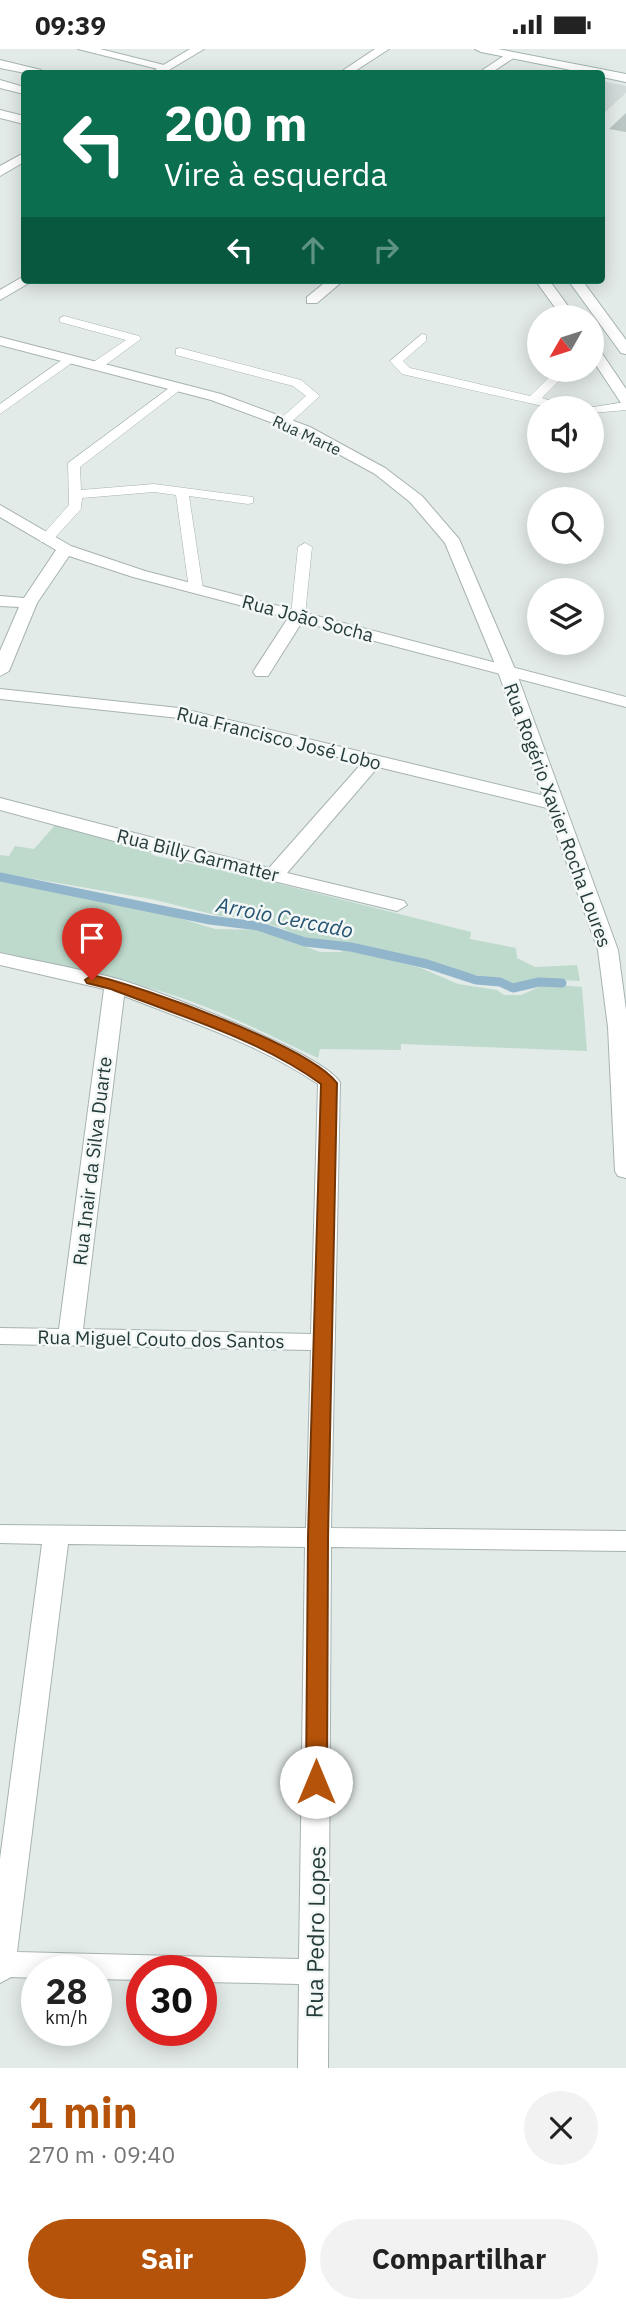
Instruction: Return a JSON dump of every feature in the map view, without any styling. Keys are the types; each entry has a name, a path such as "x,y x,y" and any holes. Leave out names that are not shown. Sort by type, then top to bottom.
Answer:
{"street":[{"path":"89,49 161,70 198,49"},
{"path":"350,70 383,49"},
{"path":"481,49 588,70"},
{"path":"489,70 512,55"},
{"path":"608,74 624,64"},
{"path":"3,65 24,70"},
{"path":"605,73 626,78"},
{"path":"0,84 21,90"},
{"path":"0,114 21,119"},
{"path":"0,172 21,159"},
{"path":"0,296 21,282"},
{"path":"312,300 332,284"},
{"path":"545,284 560,305"},
{"path":"578,284 626,350"},
{"name":"Rua Marte","path":"0,341 216,397 305,430 380,471 416,499 453,542 506,669"},
{"path":"604,367 626,400"},
{"name":"Rua João Socha","path":"0,510 65,549 139,575 626,702"},
{"path":"0,671 29,603 65,549"},
{"path":"0,600 29,603"},
{"path":"262,672 298,615"},
{"name":"Rua Rogério Xavier Rocha Loures","path":"506,669 608,950 618,1027 626,1171"},
{"name":"Rua Francisco José Lobo","path":"0,694 179,713 555,804"},
{"path":"275,874 373,761"},
{"name":"Rua Billy Garmatter","path":"0,804 169,850 397,905"},
{"path":"0,960 115,985"},
{"name":"Rua Pedro Lopes","path":"115,985 263,1043 300,1062 329,1083 318,1537 313,2068"},
{"name":"Rua Inair da Silva Duarte","path":"69,1338 115,985"},
{"name":"Rua Miguel Couto dos Santos","path":"0,1336 322,1342"},
{"path":"0,1534 626,1541"},
{"path":"0,1970 56,1535"},
{"path":"0,1964 314,1972"}],"lane":[{"path":"64,320 135,339 96,366"},
{"path":"422,338 396,361 405,371 527,399"},
{"path":"180,352 296,383 314,395 284,422"},
{"path":"0,410 69,359"},
{"path":"537,396 551,382"},
{"path":"46,539 76,506 73,466 176,387"},
{"path":"604,408 626,406"},
{"path":"75,495 153,488 248,500"},
{"path":"182,493 197,589"},
{"path":"298,615 305,547"}],"shaded area":[{"path":"605,82 626,86 626,93 605,112"}],"green space":[{"path":"56,824 147,851 155,856 240,874 471,932 470,939 516,948 517,958 535,967 577,965 580,981 539,979 519,985 511,984 505,979 460,973 412,957 349,944 305,939 282,928 246,918 220,916 151,899 0,873 0,855 9,856 15,846 34,849"},
{"path":"0,881 169,915 215,929 262,930 320,952 341,952 347,949 421,968 458,984 497,990 504,995 521,995 546,984 582,987 587,1051 401,1044 401,1050 320,1049 318,1058 181,998 104,976 0,952"}],"building":[{"path":"626,113 626,132 609,129"}],"waterway":[{"name":"Arroio Cercado","path":"0,877 210,920 258,926 305,942 351,947 427,964 476,980 500,982 513,988 539,982 562,983"}],"route":[{"path":"92,980 115,985 263,1043 300,1062 329,1083 318,1537 316,1782"}]}
